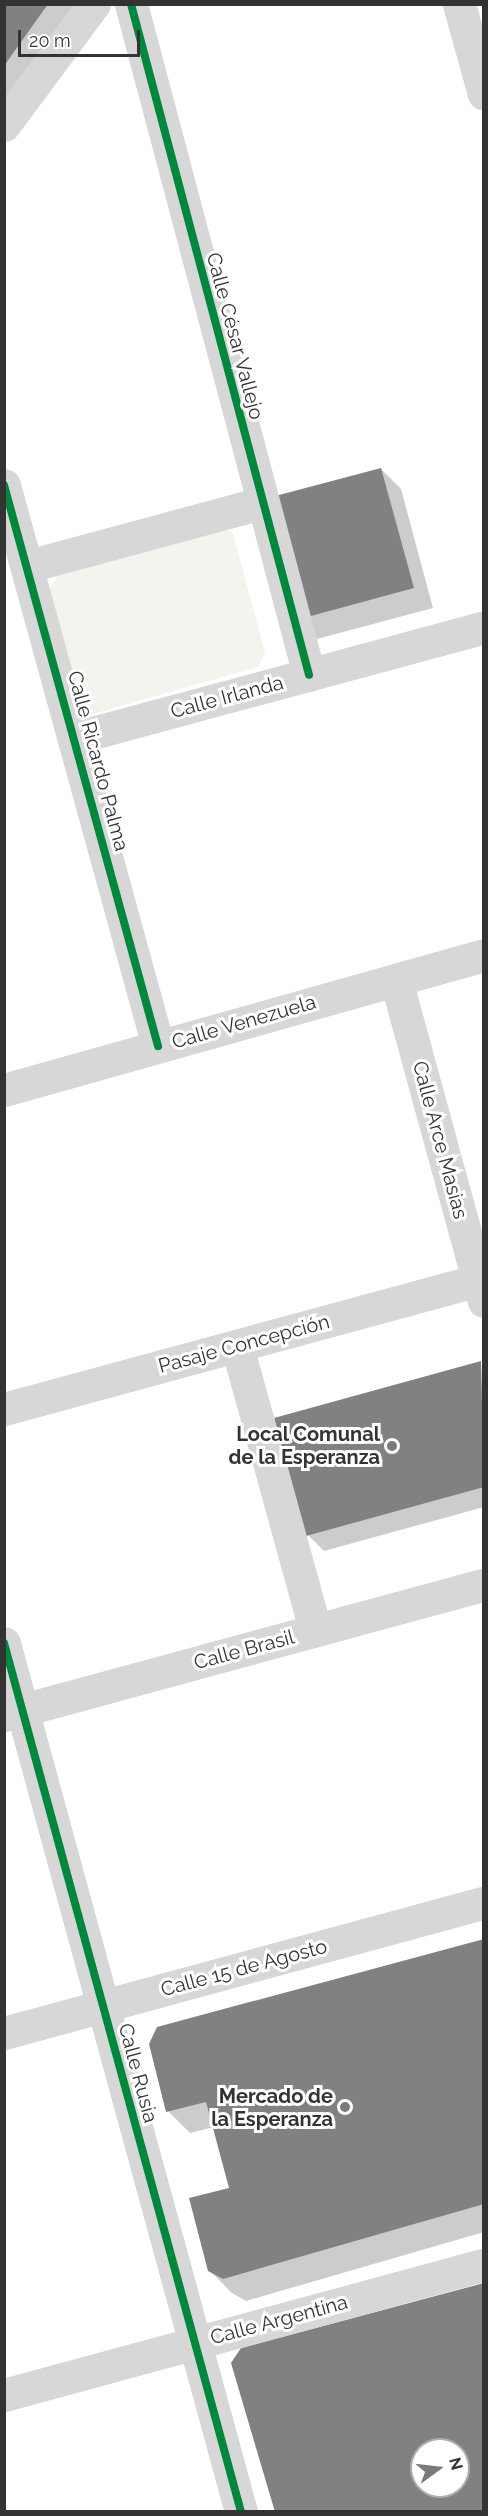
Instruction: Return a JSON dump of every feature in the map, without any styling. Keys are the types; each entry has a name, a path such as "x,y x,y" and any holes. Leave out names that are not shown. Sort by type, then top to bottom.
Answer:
{"street":[{"path":"4,125 94,4"},
{"name":"Calle César Vallejo","path":"131,4 309,675"},
{"path":"459,4 483,94"},
{"name":"Calle Ricardo Palma","path":"4,485 158,1046"},
{"path":"28,566 262,503"},
{"name":"Calle Irlanda","path":"74,738 483,627"},
{"name":"Calle Venezuela","path":"4,1089 483,956"},
{"name":"Calle Arce Masias","path":"396,980 482,1287"},
{"name":"Pasaje Concepción","path":"4,1409 237,1346 482,1287"},
{"path":"237,1346 315,1630"},
{"name":"Calle Brasil","path":"14,1712 483,1585"},
{"name":"Calle Rusia","path":"4,1643 14,1712 103,2006 241,2511"},
{"name":"Calle 15 de Agosto","path":"4,2033 483,1903"},
{"name":"Calle Argentina","path":"4,2395 483,2265"}],"shaded area":[{"path":"222,528 233,533 265,653 258,667 89,715 76,703 44,597 60,572"}],"building":[{"path":"4,4 48,4 4,66"},
{"path":"381,468 414,588 296,620 264,499"},
{"path":"481,1361 484,1487 306,1536 274,1418"},
{"name":"Mercado de la Esperanza","path":"484,1939 484,2204 223,2279 208,2271 189,2198 229,2188 206,2102 166,2112 149,2044 157,2027"},
{"path":"484,2283 484,2512 275,2512 231,2363 241,2348"}],"cycle path":[{"path":"131,4 309,675"},
{"path":"4,485 158,1046"},
{"path":"4,1643 241,2512"}],"place":[{"name":"Local Comunal de la Esperanza","path":"392,1446"},
{"name":"Mercado de la Esperanza","path":"345,2107"}]}
